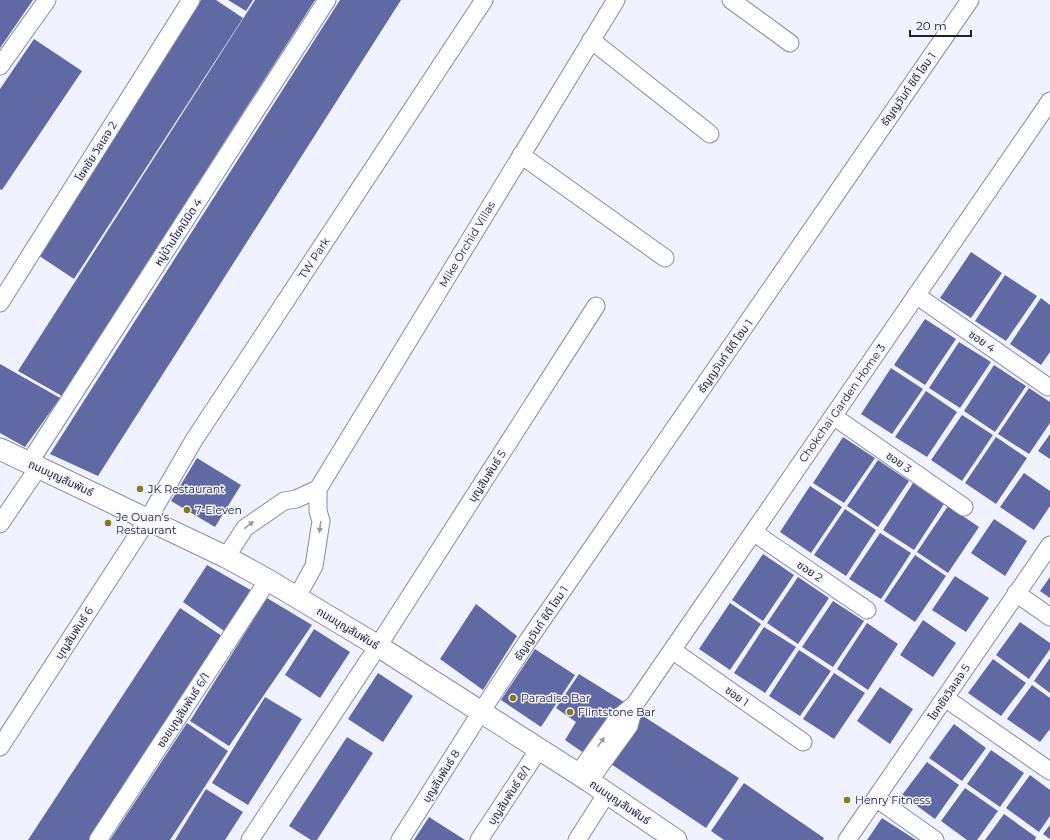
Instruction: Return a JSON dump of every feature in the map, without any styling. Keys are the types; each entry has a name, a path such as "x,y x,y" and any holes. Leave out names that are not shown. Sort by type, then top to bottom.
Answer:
{"street":[{"path":"0,66 47,0"},
{"name":"โชคชัย วิลเลจ 2","path":"0,303 191,0"},
{"name":"หมู่บ้านโชคนิมิต 4","path":"0,524 33,466 327,0"},
{"name":"TW Park","path":"148,519 194,440 484,0"},
{"name":"Mike Orchid Villas","path":"318,489 616,0"},
{"path":"731,0 790,43"},
{"name":"ธัญญวันท์ ซิตี โฮม 1","path":"481,712 529,639 970,0"},
{"path":"591,40 710,134"},
{"name":"Chokchai Garden Home 3","path":"584,778 629,726 635,704 916,295 1044,124 1050,102"},
{"path":"521,155 665,258"},
{"name":"ซอย 4","path":"916,295 1048,387"},
{"name":"บุญสัมพันธ์ 5","path":"250,840 378,646 596,306"},
{"name":"ซอย 3","path":"833,416 964,507"},
{"name":"ถนนบุญสัมพันธ์","path":"0,449 226,557 268,580 378,646 584,778 676,840"},
{"path":"226,557 244,528 284,501 296,499 318,489 318,511 322,521 314,566 297,597"},
{"name":"บุญสัมพันธ์ 6","path":"0,747 148,519"},
{"name":"ซอย 2","path":"753,532 867,610"},
{"name":"โชคชัยวิลเลจ 5","path":"847,840 1050,545"},
{"name":"ซอยบุญสัมพันธ์ 6/1","path":"98,840 268,580"},
{"path":"1016,594 1050,617"},
{"name":"ซอย 1","path":"672,650 803,742"},
{"path":"945,698 1050,771"},
{"name":"บุญสัมพันธ์ 8","path":"400,840 481,712"},
{"name":"บุญสัมพันธ์ 8/1","path":"479,840 539,749"},
{"path":"577,840 607,793"},
{"path":"876,798 935,840"}],"building":[{"path":"0,0 33,0 0,48"},
{"path":"201,0 216,0 243,18 74,279 38,255"},
{"path":"228,0 253,0 246,11"},
{"path":"255,0 315,0 62,396 18,371"},
{"path":"340,0 401,0 98,476 50,454"},
{"path":"34,39 82,71 2,190 0,189 0,89"},
{"path":"971,252 1002,273 971,318 940,298"},
{"path":"1005,275 1037,296 1006,341 975,321"},
{"path":"1041,298 1050,305 1050,352 1041,365 1010,344"},
{"path":"925,319 956,339 925,385 894,365"},
{"path":"959,342 991,362 960,408 929,388"},
{"path":"0,364 60,398 25,447 0,433"},
{"path":"994,365 1026,386 995,432 964,411"},
{"path":"891,368 923,389 892,434 861,414"},
{"path":"1029,388 1050,402 1050,423 1029,454 998,434"},
{"path":"926,391 957,412 927,457 895,437"},
{"path":"962,415 993,435 962,481 931,460"},
{"path":"1050,434 1050,459 1038,451"},
{"path":"843,437 875,458 844,503 813,483"},
{"path":"996,437 1027,458 996,504 965,483"},
{"path":"197,458 241,485 215,527 171,501"},
{"path":"878,460 909,481 878,527 847,506"},
{"path":"1024,473 1050,491 1050,506 1034,530 1000,507"},
{"path":"913,483 944,504 914,550 883,530"},
{"path":"810,486 842,507 811,553 780,532"},
{"path":"948,506 979,527 948,573 917,552"},
{"path":"845,509 876,530 846,576 814,555"},
{"path":"994,519 1027,541 1005,576 971,553"},
{"path":"880,533 911,553 881,599 849,579"},
{"path":"763,554 794,575 763,621 732,600"},
{"path":"915,555 946,576 915,622 884,601"},
{"path":"207,565 254,592 227,633 183,602"},
{"path":"955,576 989,598 966,632 932,610"},
{"path":"798,577 829,598 798,644 767,623"},
{"path":"1050,577 1050,598 1040,591"},
{"path":"267,598 312,625 229,746 190,721"},
{"path":"833,601 864,621 833,667 802,647"},
{"path":"730,603 761,624 730,670 699,649"},
{"path":"476,604 517,636 483,690 440,659"},
{"path":"180,608 222,636 89,840 28,840"},
{"path":"923,620 956,643 933,677 900,655"},
{"path":"1020,622 1050,643 1050,649 1029,679 996,655"},
{"path":"867,623 898,644 868,690 837,669"},
{"path":"764,627 796,647 765,693 734,673"},
{"path":"314,629 350,652 320,698 285,675"},
{"path":"535,649 575,675 541,727 501,700"},
{"path":"799,650 831,671 800,716 769,696"},
{"path":"1050,658 1050,693 1034,681"},
{"path":"993,659 1026,683 1001,716 968,693"},
{"path":"378,673 413,696 383,742 348,719"},
{"path":"834,673 865,693 834,739 803,719"},
{"path":"579,674 624,702 588,756 565,740 576,722 556,708"},
{"path":"1032,685 1050,698 1050,729 1040,742 1007,719"},
{"path":"880,687 913,709 890,744 857,721"},
{"path":"265,697 302,719 248,805 212,783"},
{"path":"640,714 739,778 706,828 608,762"},
{"path":"187,723 228,751 170,840 110,840"},
{"path":"954,724 986,748 962,781 929,758"},
{"path":"347,737 373,753 317,840 311,840 289,826"},
{"path":"991,750 1024,773 1000,807 967,784"},
{"path":"927,762 959,785 935,819 902,795"},
{"path":"1030,775 1050,790 1050,816 1039,832 1006,808"},
{"path":"744,783 824,838 823,840 724,840 711,831"},
{"path":"965,788 998,811 977,840 967,840 941,821"},
{"path":"206,789 243,812 225,840 175,840"},
{"path":"1004,814 1036,837 1035,840 985,840"},
{"path":"429,817 465,840 414,840"},
{"path":"882,818 916,840 867,840"},
{"path":"1050,825 1050,839 1043,834"}],"place":[{"name":"JK Restaurant","path":"140,489"},
{"name":"7-Eleven","path":"187,510"},
{"name":"Je Ouan’s Restaurant","path":"108,523"},
{"name":"Paradise Bar","path":"513,698"},
{"name":"Flintstone Bar","path":"570,712"},
{"name":"Henry Fitness","path":"847,800"}]}
